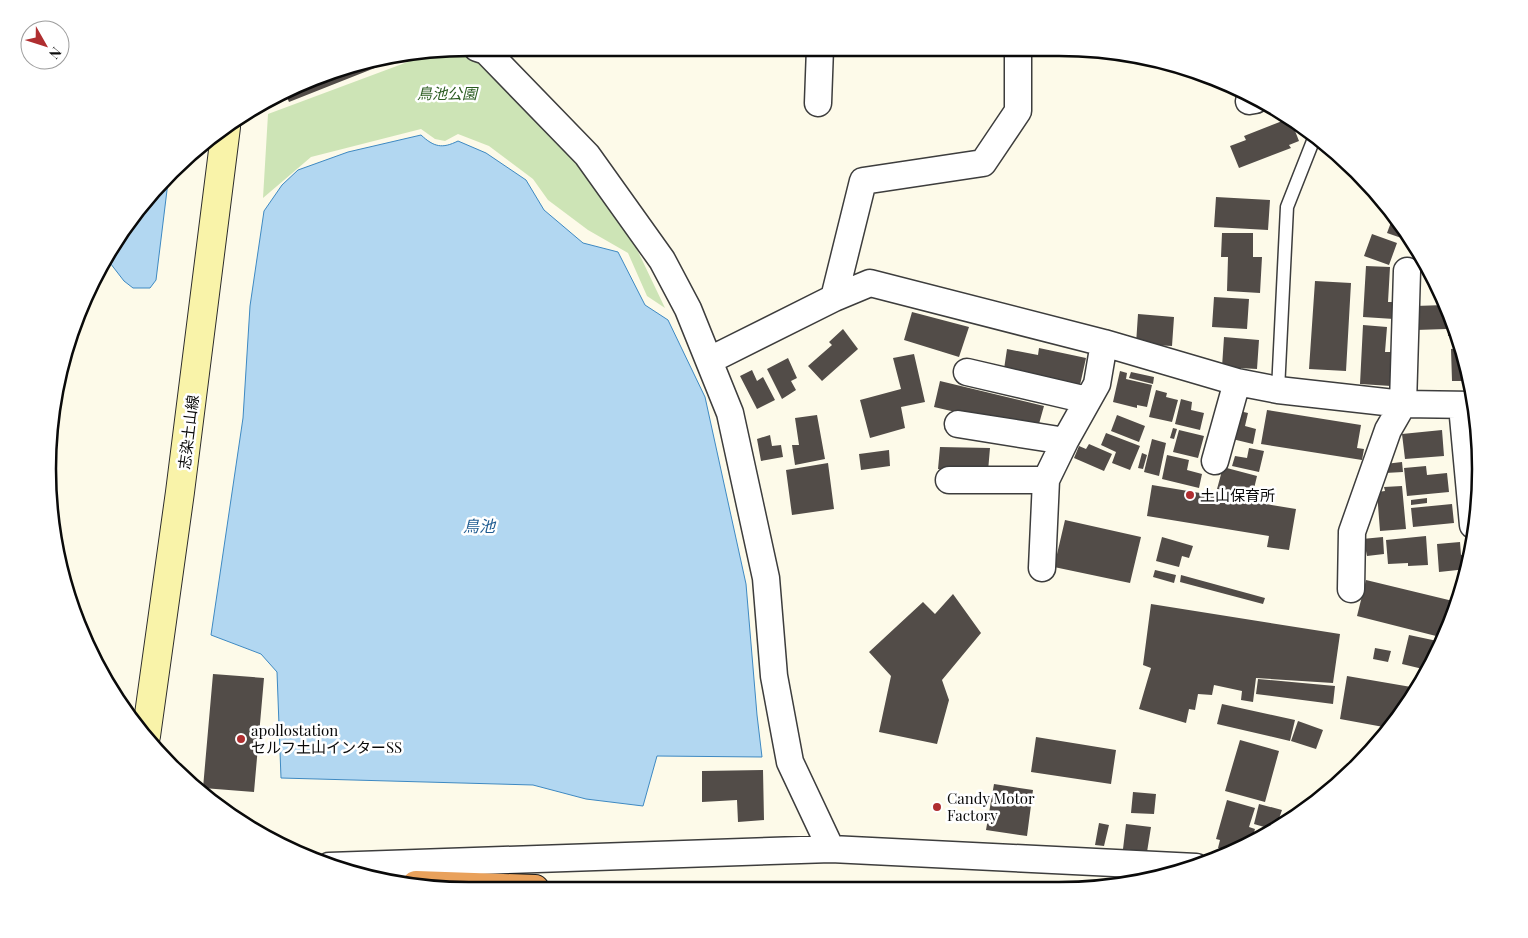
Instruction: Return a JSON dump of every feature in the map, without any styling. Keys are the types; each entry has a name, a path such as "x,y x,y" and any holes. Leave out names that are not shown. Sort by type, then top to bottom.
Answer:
{"main road":[{"name":"志染土山線","path":"147,727 180,492 225,137"}],"street":[{"path":"490,56 587,155 662,260 688,308 730,413 766,578 774,676 790,762 831,849"},
{"path":"818,103 820,56"},
{"path":"834,298 863,181 983,163 1018,111 1018,56"},
{"path":"1351,589 1352,532 1388,430 1403,404 1407,271"},
{"path":"710,360 834,298 870,283 1104,343 1237,382 1278,390 1403,404 1467,406"},
{"path":"1042,568 1046,480 1065,441 1097,384 1104,343"},
{"path":"967,372 1087,400"},
{"path":"1215,461 1237,382"},
{"path":"1469,420 1471,486"},
{"path":"958,424 1065,441"},
{"path":"949,480 1046,480"},
{"path":"353,865 831,849 1170,867"}],"lane":[{"path":"1278,390 1287,208 1312,144"}],"green space":[{"name":"鳥池公園","path":"442,57 482,57 582,159 622,218 665,308 647,296 628,253 588,230 548,200 533,179 489,146 458,134 445,141 435,139 421,129 311,157 263,198 268,114 412,61"}],"water":[{"name":"鳥池","path":"421,135 438,146 458,141 486,153 526,180 544,210 583,243 618,252 645,305 668,320 705,397 746,584 762,757 657,756 643,806 586,799 533,785 281,778 277,672 261,654 211,635 243,418 250,306 264,211 282,185 298,170 348,152"},
{"path":"167,188 156,280 150,288 133,288 124,281 111,264 142,218"}],"building":[{"path":"381,66 289,102 287,98 336,78"},
{"path":"1281,122 1295,131 1299,141 1289,145 1291,148 1239,168 1230,146 1246,140 1244,136"},
{"path":"1216,197 1270,200 1268,230 1214,227"},
{"path":"1390,224 1400,238 1387,233"},
{"path":"1222,233 1253,233 1253,257 1262,257 1260,293 1227,291 1228,257 1221,257"},
{"path":"1372,234 1397,243 1389,265 1364,256"},
{"path":"1366,266 1390,267 1388,302 1395,302 1394,319 1363,317"},
{"path":"1315,281 1351,283 1346,371 1309,369"},
{"path":"1214,297 1249,299 1247,329 1212,327"},
{"path":"1437,305 1446,329 1416,330 1415,306"},
{"path":"912,312 969,327 959,357 904,340"},
{"path":"1138,314 1174,317 1172,346 1136,344"},
{"path":"1363,325 1387,327 1385,352 1393,352 1391,386 1360,384"},
{"path":"843,329 858,349 822,381 808,366 832,345 829,342"},
{"path":"1224,337 1259,340 1257,369 1222,367"},
{"path":"1039,348 1086,358 1080,385 1004,369 1007,349 1038,355"},
{"path":"1451,349 1454,349 1462,381 1452,381"},
{"path":"914,354 925,402 901,407 905,428 870,438 860,400 901,389 893,358"},
{"path":"788,358 797,378 791,381 796,390 782,399 767,369"},
{"path":"752,370 757,381 763,377 775,400 757,409 740,376"},
{"path":"1120,371 1127,373 1126,379 1152,385 1147,407 1137,405 1137,408 1113,402"},
{"path":"1131,372 1154,377 1153,384 1129,378"},
{"path":"940,381 1044,406 1037,431 934,407"},
{"path":"1156,390 1167,393 1166,397 1178,400 1172,422 1149,417"},
{"path":"1181,399 1192,402 1191,410 1204,413 1200,430 1175,424"},
{"path":"1235,410 1248,413 1245,426 1256,429 1253,444 1228,438"},
{"path":"1267,410 1361,425 1357,448 1364,449 1362,460 1261,444"},
{"path":"817,415 825,459 795,465 792,445 799,445 795,418"},
{"path":"1117,415 1145,426 1139,442 1111,431"},
{"path":"1173,428 1177,429 1174,439 1170,438"},
{"path":"1179,430 1204,436 1198,458 1173,452"},
{"path":"1442,430 1444,456 1405,459 1402,434"},
{"path":"1106,433 1140,446 1130,470 1112,463 1116,452 1101,445"},
{"path":"770,435 772,446 781,445 783,457 761,461 757,439"},
{"path":"1152,439 1166,443 1159,476 1144,472"},
{"path":"1089,444 1112,454 1104,471 1074,458 1079,446 1086,449"},
{"path":"940,447 990,448 988,471 938,469"},
{"path":"1249,448 1264,451 1259,472 1232,466 1235,456 1247,458"},
{"path":"889,450 890,466 861,470 859,454"},
{"path":"1142,453 1147,455 1143,469 1138,468"},
{"path":"1167,455 1189,460 1187,470 1202,474 1199,488 1162,479"},
{"path":"1402,462 1403,472 1385,473 1385,464"},
{"path":"828,463 834,509 792,515 786,470"},
{"path":"1426,466 1427,475 1447,473 1449,492 1407,496 1404,468"},
{"path":"1223,467 1257,476 1252,497 1217,489"},
{"path":"1152,485 1296,509 1289,550 1267,547 1269,536 1147,516"},
{"path":"1402,486 1406,529 1380,531 1377,492 1385,491 1384,487"},
{"path":"1427,498 1427,503 1411,505 1411,500"},
{"path":"1452,504 1454,523 1413,527 1411,508"},
{"path":"1065,520 1141,537 1130,583 1054,567"},
{"path":"1426,536 1428,565 1388,564 1386,540"},
{"path":"1162,537 1193,546 1189,558 1182,556 1179,567 1156,561"},
{"path":"1383,537 1384,554 1367,556 1366,551 1363,551 1362,539"},
{"path":"1460,542 1461,555 1463,555 1459,570 1439,572 1437,544"},
{"path":"1155,570 1176,575 1174,583 1153,577"},
{"path":"1181,575 1265,598 1263,604 1180,582"},
{"path":"1366,580 1450,600 1436,636 1357,616"},
{"path":"953,594 981,633 942,680 949,700 937,744 879,732 891,676 869,652 923,602 935,614"},
{"path":"1151,604 1340,634 1333,683 1256,678 1253,702 1241,700 1242,691 1214,685 1212,695 1198,694 1195,710 1189,709 1186,723 1139,709 1151,668 1143,665"},
{"path":"1409,635 1434,640 1420,668 1402,664"},
{"path":"1375,648 1391,651 1388,662 1373,659"},
{"path":"213,674 264,678 254,792 209,788 203,784"},
{"path":"1347,676 1409,687 1381,726 1340,719"},
{"path":"1258,679 1335,686 1333,704 1256,694"},
{"path":"1222,704 1295,720 1290,741 1217,724"},
{"path":"1298,721 1323,730 1316,749 1291,741"},
{"path":"1036,737 1116,750 1111,784 1031,772"},
{"path":"1240,740 1279,751 1265,802 1225,791"},
{"path":"763,770 764,820 738,822 737,800 702,802 702,771"},
{"path":"994,784 1033,790 1027,836 986,830"},
{"path":"1133,792 1156,794 1154,814 1131,813"},
{"path":"1227,800 1255,808 1249,827 1255,829 1254,832 1220,849 1218,848 1220,840 1216,839"},
{"path":"1259,804 1282,810 1279,817 1264,827 1254,824"},
{"path":"1099,823 1109,825 1104,846 1095,845"},
{"path":"1126,824 1151,827 1147,852 1123,849"}],"place":[{"name":"土山保育所","path":"1190,495"},
{"name":"apollostation セルフ土山インターSS","path":"241,739"},
{"name":"Candy Motor Factory","path":"937,807"}]}
